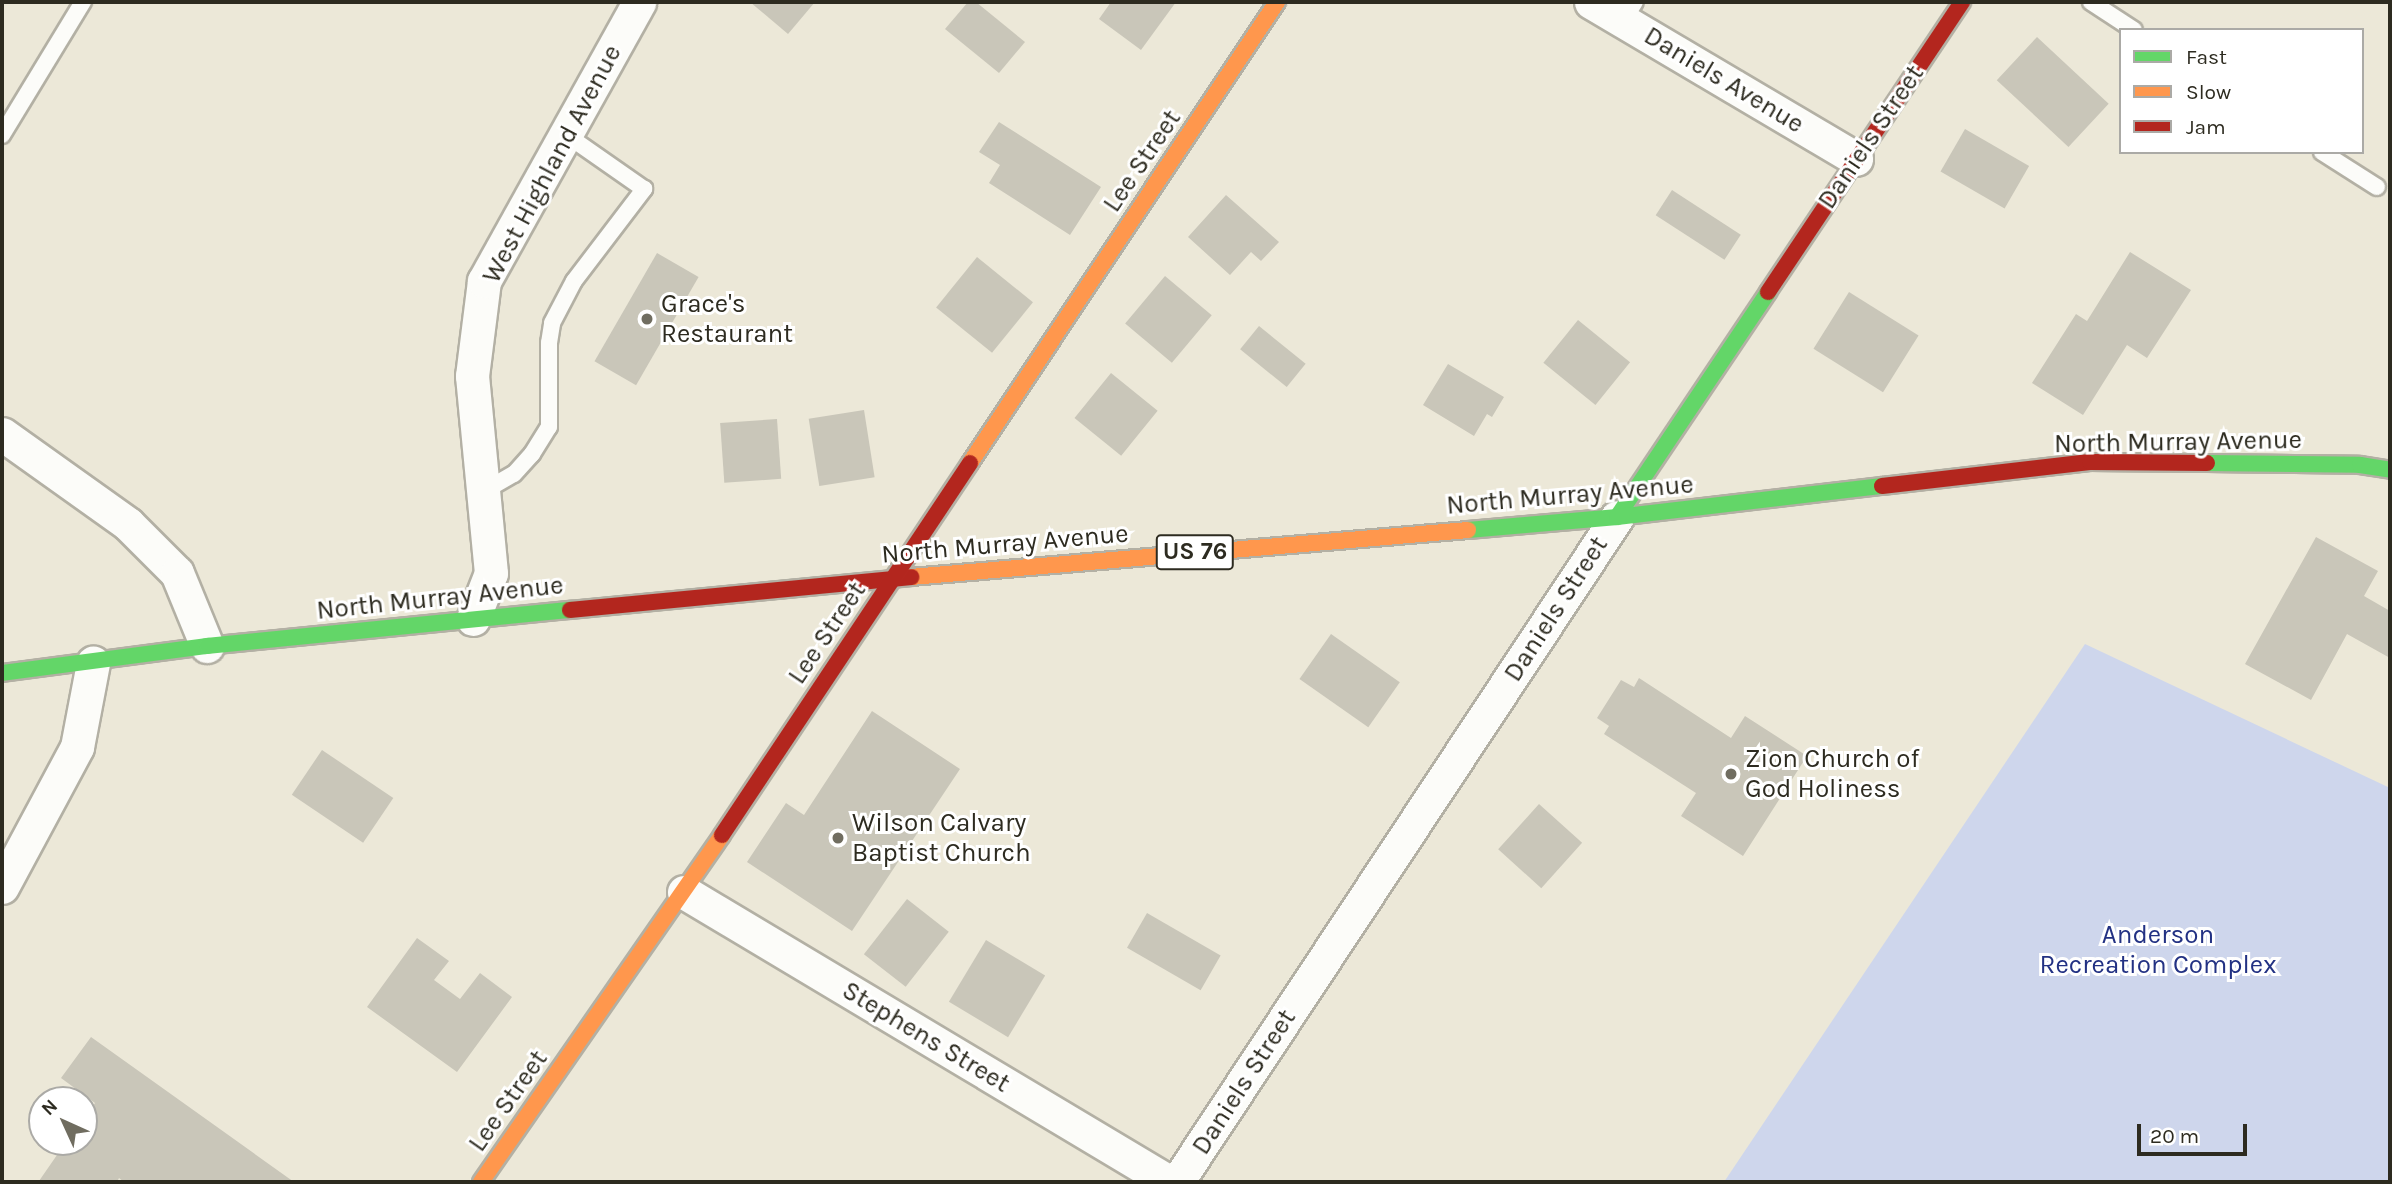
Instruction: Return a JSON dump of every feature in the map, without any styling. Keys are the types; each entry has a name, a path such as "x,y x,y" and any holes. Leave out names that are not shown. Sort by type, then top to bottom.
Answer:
{"main road":[{"name":"Lee Street","path":"481,1182 684,892 1277,2"},
{"name":"Daniels Street","path":"1617,517 1962,2"},
{"name":"North Murray Avenue","path":"2,673 207,646 894,578 1617,517 2090,462 2360,465 2390,470"}],"street":[{"name":"West Highland Avenue","path":"473,619 491,573 472,376 484,281 568,136 639,2"},
{"name":"Daniels Avenue","path":"1591,2 1629,11 1856,159"},
{"path":"2,434 128,524 177,573 207,646"},
{"name":"Daniels Street","path":"1177,1182 1617,517"},
{"path":"2,887 77,747 93,663"},
{"name":"Stephens Street","path":"684,892 1169,1182"}],"lane":[{"path":"2,135 83,2"},
{"path":"2091,2 2131,28"},
{"path":"484,491 513,474 532,454 548,427 549,343 552,323 574,281 644,189 568,136"},
{"path":"2325,154 2377,187"}],"green space":[{"name":"Anderson Recreation Complex","path":"2085,644 2390,788 2390,1182 1724,1182"}],"building":[{"path":"750,2 815,2 788,34"},
{"path":"968,2 976,2 1025,42 999,73 945,29"},
{"path":"1111,2 1176,2 1141,50 1099,19"},
{"path":"2037,37 2109,104 2068,147 1997,80"},
{"path":"999,122 1101,187 1070,235 989,183 1000,165 979,152"},
{"path":"1965,129 2029,166 2005,208 1940,171"},
{"path":"1672,190 1741,235 1724,260 1656,215"},
{"path":"1226,195 1279,242 1261,261 1251,252 1230,275 1188,237"},
{"path":"2130,252 2191,290 2147,358 2127,345 2083,415 2032,383 2076,314 2087,321"},
{"name":"Grace's Restaurant","path":"657,253 699,277 636,385 594,361"},
{"path":"977,257 1033,302 992,353 936,308"},
{"path":"1165,276 1212,315 1172,363 1125,323"},
{"path":"1849,292 1919,335 1883,392 1813,349"},
{"path":"1578,320 1630,362 1595,405 1543,363"},
{"path":"1259,326 1306,364 1287,387 1240,349"},
{"path":"1448,364 1504,397 1492,417 1487,414 1474,436 1423,405"},
{"path":"1111,373 1158,411 1121,456 1074,418"},
{"path":"864,410 875,477 819,486 809,419"},
{"path":"777,419 781,479 724,483 720,423"},
{"path":"2316,537 2378,571 2364,596 2390,611 2390,658 2347,634 2311,700 2245,664"},
{"path":"1331,634 1400,682 1368,727 1299,679"},
{"name":"Zion Church of God Holiness","path":"1639,678 1731,738 1745,716 1807,756 1743,856 1681,816 1696,793 1604,734 1609,726 1597,718 1621,680 1634,687"},
{"name":"Wilson Calvary Baptist Church","path":"872,711 960,769 852,931 747,862 786,803 804,815"},
{"path":"322,750 393,798 363,843 292,795"},
{"path":"1539,804 1582,843 1541,888 1498,849"},
{"path":"907,899 949,932 906,987 864,954"},
{"path":"1147,913 1221,956 1201,990 1127,948"},
{"path":"417,938 449,961 434,980 460,999 480,973 512,997 457,1072 367,1007"},
{"path":"986,940 1045,976 1008,1037 949,1002"},
{"path":"91,1037 294,1182 124,1182 119,1178 117,1182 39,1181 56,1156 98,1156 98,1086 72,1086 61,1078"}],"traffic: fast":[{"path":"1617,517 1768,292"},
{"path":"2207,463 2360,465 2390,470"},
{"path":"1468,530 1617,517 1882,486"},
{"path":"2,673 207,646 570,610"}],"traffic: slow":[{"path":"970,463 1277,2"},
{"path":"911,577 1468,530"},
{"path":"481,1182 722,835"}],"traffic: jam":[{"path":"1768,292 1962,2"},
{"path":"1882,486 2090,462 2207,463"},
{"path":"722,835 970,463"},
{"path":"570,610 911,577"}],"place":[{"name":"Grace's Restaurant","path":"647,319"},
{"name":"Zion Church of God Holiness","path":"1731,774"},
{"name":"Wilson Calvary Baptist Church","path":"838,838"}]}
